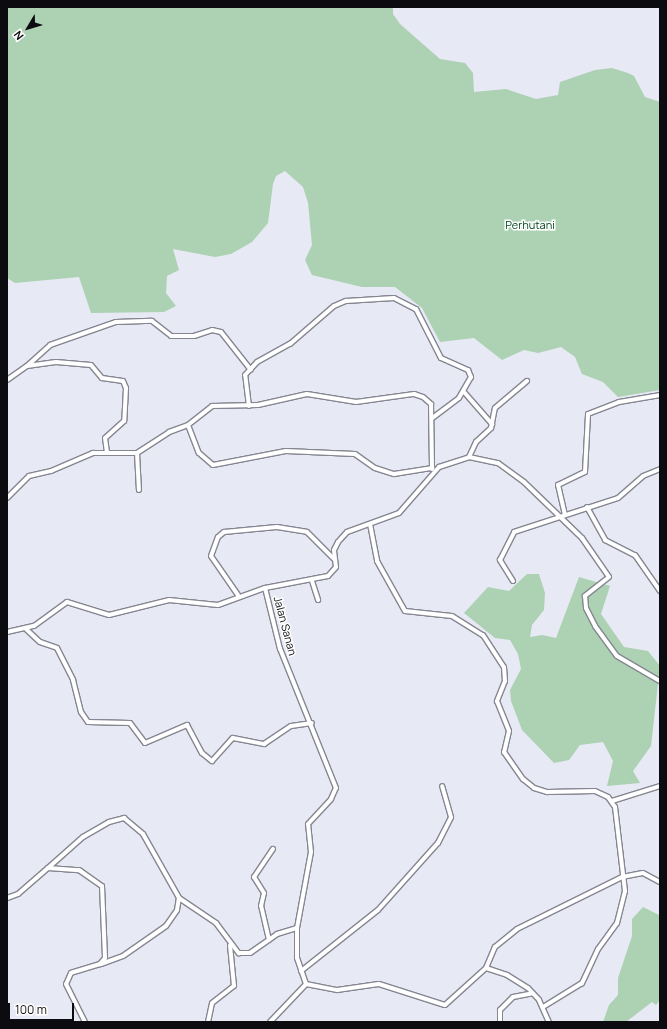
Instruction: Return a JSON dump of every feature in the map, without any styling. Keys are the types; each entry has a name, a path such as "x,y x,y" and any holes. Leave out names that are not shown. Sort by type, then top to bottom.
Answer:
{"street":[{"path":"249,406 245,391 245,375 250,370 290,344 334,306 346,301 394,298 416,309 444,362 468,370 471,377 464,392 451,406 432,418"},
{"path":"7,380 27,366 50,346 116,322 152,321 170,336 194,336 212,330 221,332 250,370"},
{"path":"27,366 56,362 91,365 102,378 123,381 124,421 105,438 107,452"},
{"path":"527,381 495,408 492,424 468,457 503,465 582,538 609,577 587,592 584,602 608,647 626,662 660,681"},
{"path":"464,392 492,424"},
{"path":"7,498 29,476 51,471 93,453 107,452 124,455 136,453 169,432 188,425 212,406 249,406 307,394 356,402 414,394 431,404 432,469"},
{"path":"565,515 558,485 585,472 588,414 619,402 660,395"},
{"path":"188,425 199,453 213,465 286,451 355,454 375,468 394,474 439,467"},
{"path":"136,453 139,490"},
{"name":"Jalan Sanan","path":"306,984 301,971 297,928 311,852 308,824 331,799 336,788 312,723 280,649 265,588 312,581 333,571 338,542 347,532 399,513 439,467 468,457"},
{"path":"513,581 500,560 508,538 518,530 618,498 643,476 660,469"},
{"path":"587,507 605,540 636,555 660,591"},
{"path":"370,524 377,561 405,611 452,616 483,635 504,667 505,681 497,701 508,731 504,752 523,779 540,791 594,791 612,801 616,813 622,877 625,892 617,923 598,949 584,980 543,1007"},
{"path":"238,594 211,556 218,537 224,532 276,527 306,532 334,559"},
{"path":"312,581 318,600"},
{"path":"7,632 26,629 67,602 108,615 169,600 214,605 238,594 265,588"},
{"path":"26,629 40,642 57,648 73,680 85,718 92,723 130,723 145,743 187,725 202,753 212,760 233,738 264,744 291,726 312,723"},
{"path":"301,971 378,910 438,843 451,817 442,786"},
{"path":"612,801 660,786"},
{"path":"7,897 18,894 83,836 109,822 124,818 143,834 179,898 212,920 230,944 239,953 246,954 268,940 297,928"},
{"path":"268,940 261,906 264,893 254,876 273,849"},
{"path":"48,868 85,873 104,892 101,927 106,953 100,964"},
{"path":"270,1022 306,984 337,990 379,984 442,1005 486,968 498,944 517,929 622,877 643,873 660,882"},
{"path":"85,1022 68,991 67,980 74,971 123,956 166,926 177,910 179,898"},
{"path":"208,1022 212,1003 234,986 230,944"},
{"path":"486,968 507,975 533,993 543,1007 549,1022"},
{"path":"500,1022 500,1010 513,997 533,993"}],"green space":[{"name":"Perhutani","path":"7,7 393,7 393,14 400,24 440,59 465,63 473,73 474,92 506,89 536,99 558,95 560,82 595,70 612,68 634,76 645,97 660,102 660,390 618,397 603,382 582,374 575,357 561,347 538,353 524,350 502,360 474,338 440,342 422,308 395,287 362,287 312,275 305,260 312,245 308,203 303,187 285,171 276,176 273,184 268,223 252,242 231,254 215,257 173,249 179,270 167,276 166,293 176,306 164,312 91,313 79,277 15,283 7,278"},
{"path":"527,574 539,574 545,593 544,610 532,625 530,637 542,635 556,638 579,577 610,586 601,614 624,647 648,651 660,666 651,746 633,771 640,783 607,786 613,761 603,742 580,745 569,760 554,763 522,730 511,701 510,690 521,669 518,654 510,640 495,638 464,613 488,587 509,591"},
{"path":"643,907 659,915 660,1000 656,1005 652,1002 626,1022 603,1022 609,1005 618,995 618,978 632,936 632,919"}]}
